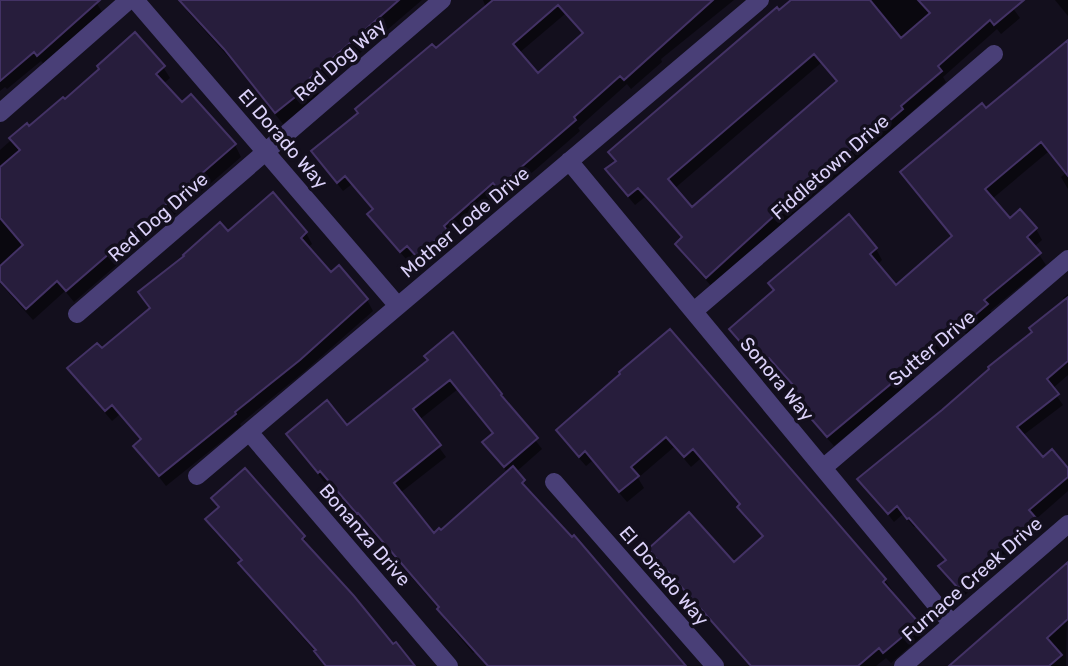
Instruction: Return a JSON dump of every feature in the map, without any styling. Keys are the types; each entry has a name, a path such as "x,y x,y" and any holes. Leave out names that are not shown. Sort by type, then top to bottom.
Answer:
{"street":[{"path":"0,113 129,0"},
{"name":"El Dorado Way","path":"135,0 398,306"},
{"name":"Red Dog Way","path":"266,152 442,0"},
{"name":"Mother Lode Drive","path":"197,476 760,0"},
{"name":"Fiddletown Drive","path":"694,311 994,54"},
{"name":"Red Dog Drive","path":"77,314 266,152"},
{"name":"Sonora Way","path":"569,161 951,624"},
{"name":"Sutter Drive","path":"823,468 1068,259"},
{"name":"Bonanza Drive","path":"249,432 449,666"},
{"name":"El Dorado Way","path":"554,482 715,666"},
{"name":"Furnace Creek Drive","path":"903,666 1068,524"}],"building":[{"path":"0,0 100,0 37,56 34,52 0,81"},
{"path":"179,0 399,0 310,78 314,82 275,113 224,49"},
{"path":"493,0 713,0 624,80 620,76 574,117 576,120 497,188 493,183 444,226 447,230 417,257 407,246 400,252 367,214 373,209 345,176 337,183 311,151 358,113 355,109 432,44 436,48","holes":["558,5 583,33 538,73 513,44"]},
{"path":"791,0 870,0 901,38 930,13 918,0 1024,0 994,25 990,20 938,66 942,71 901,106 903,109 865,142 863,140 819,175 706,278 675,244 682,237 652,203 638,188 628,196 605,169 616,161 608,152 777,7 779,10","holes":["814,54 837,81 692,207 668,179"]},
{"path":"135,32 165,66 156,74 182,102 191,94 236,144 66,291 57,281 26,309 0,281 0,266 23,245 0,218 0,167 20,150 9,138 27,123 29,126 63,97 65,99"},
{"path":"1068,40 1068,176 1041,142 985,189 1010,218 1020,209 1037,228 1027,237 1041,253 984,300 988,304 961,327 956,321 907,364 910,368 827,437 788,392 794,386 769,358 760,365 729,329 774,290 768,283 849,214 877,248 870,254 896,285 952,236 900,172 982,103 986,108"},
{"path":"273,192 307,232 301,238 331,272 339,265 368,299 300,360 159,476 133,446 141,439 112,405 105,411 67,368 97,343 102,348 150,308 138,292 184,256 220,222 228,231"},
{"path":"1068,297 1068,361 1047,379 1059,394 1017,427 1043,457 1052,449 1068,468 1068,477 1029,510 1036,518 958,588 938,566 946,560 909,518 907,519 897,506 888,514 857,479 942,410 989,369 988,367 1032,332 1029,328"},
{"path":"670,329 886,579 883,582 919,623 883,653 879,648 858,666 751,666 648,549 689,512 734,562 763,536 737,507 740,504 693,449 684,457 666,437 631,467 639,476 619,492 585,451 579,457 556,430"},
{"path":"453,332 538,438 504,467 482,442 493,433 450,380 413,409 441,445 394,483 434,533 439,528 441,530 513,466 525,480 522,483 572,537 574,535 686,666 488,666 358,513 320,471 318,473 286,434 327,400 347,425 428,360 424,356"},
{"path":"245,468 305,536 302,539 415,666 326,666 314,651 316,650 238,563 242,560 205,519 219,507 211,498"},
{"path":"1068,562 1068,619 1047,638 1062,655 1049,666 949,666"}]}
